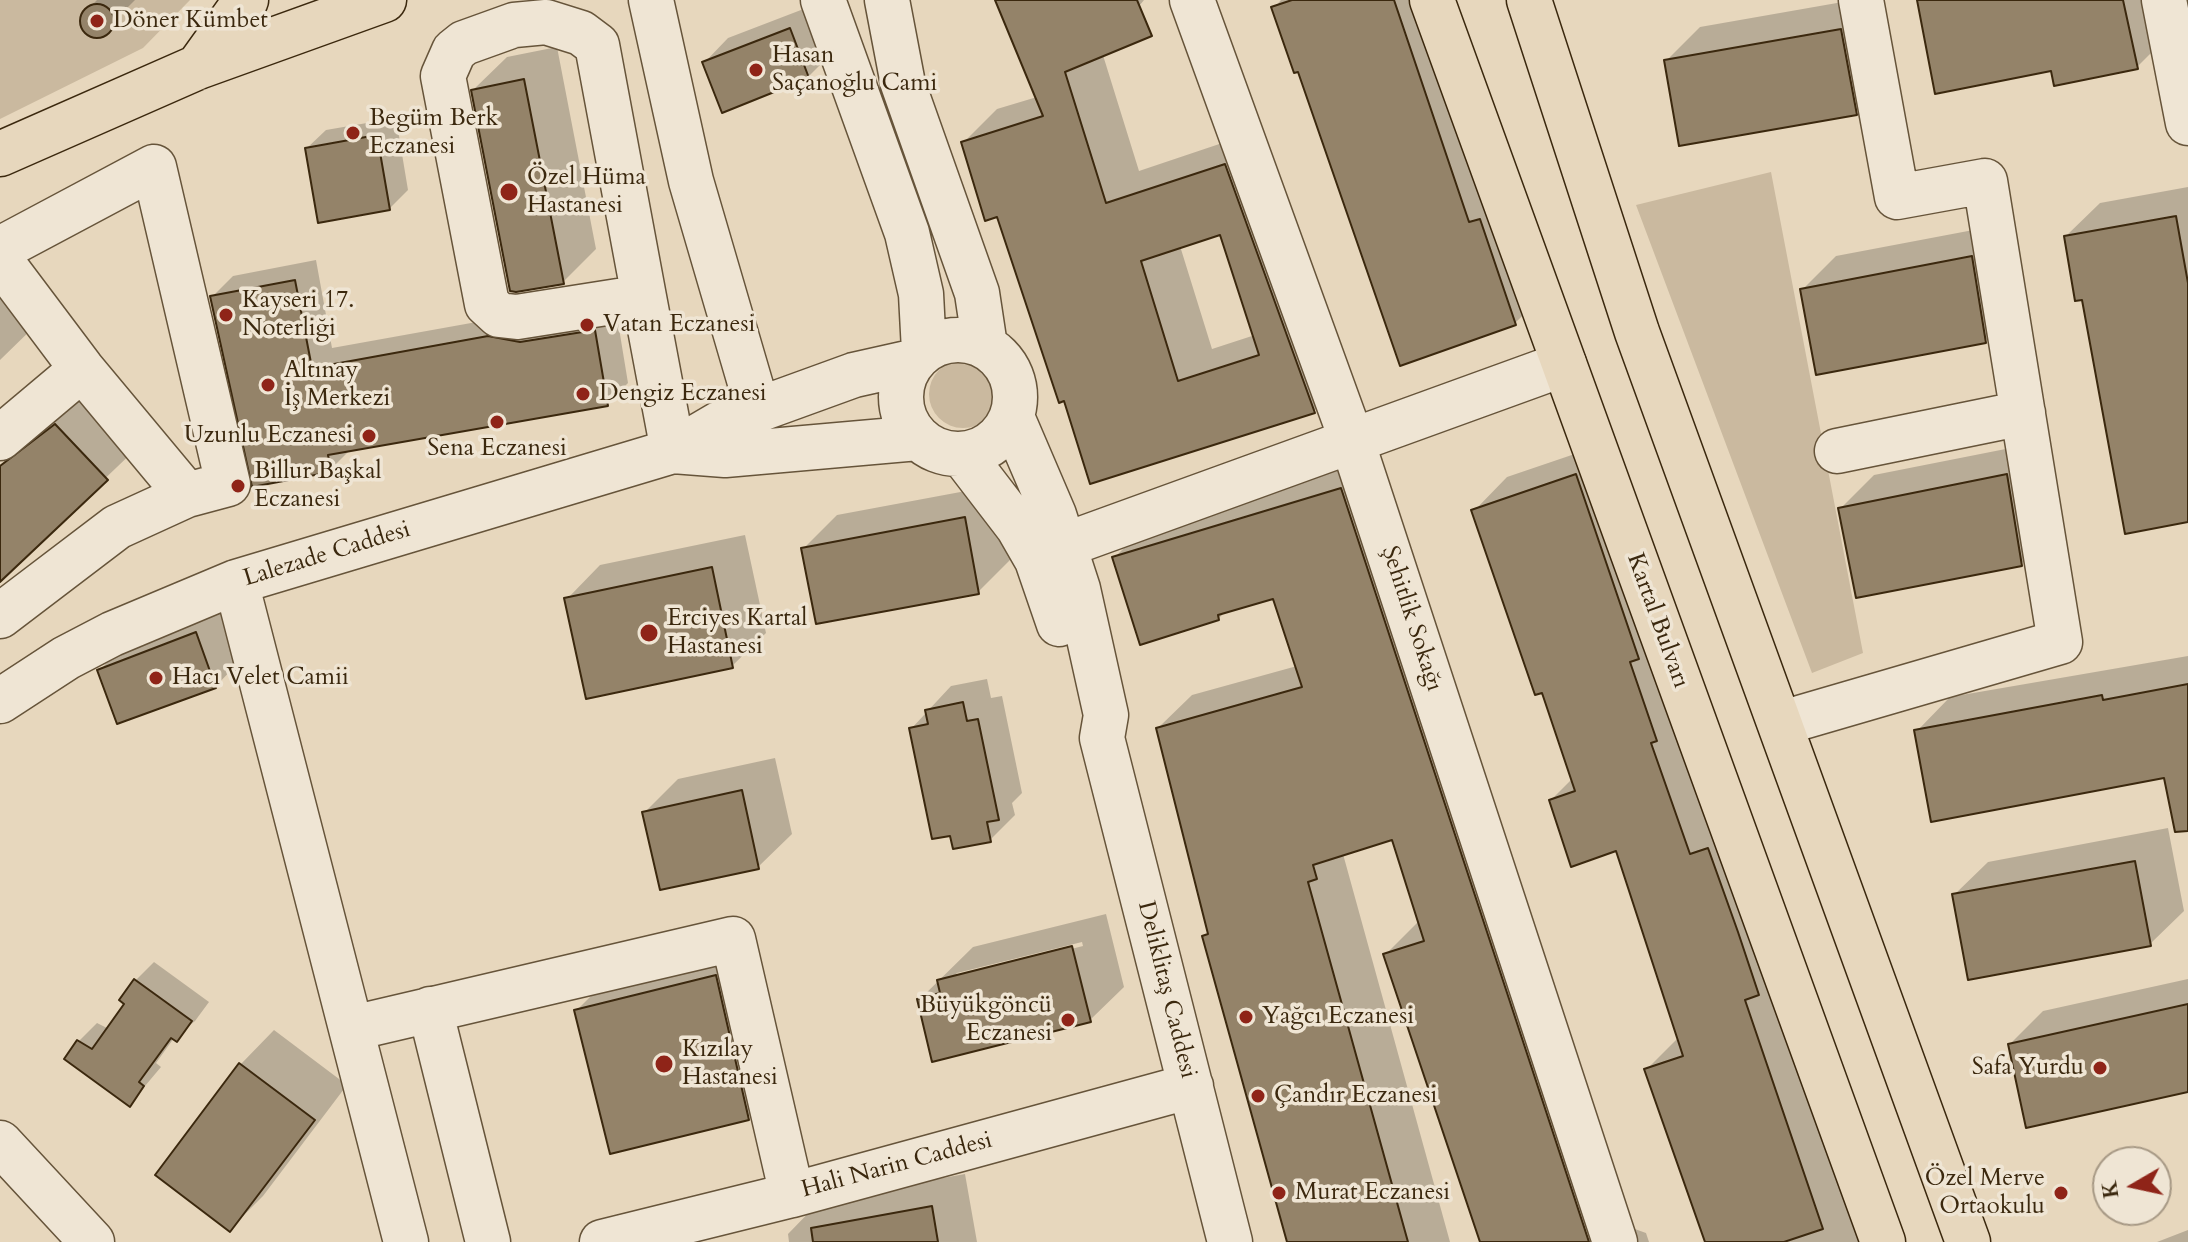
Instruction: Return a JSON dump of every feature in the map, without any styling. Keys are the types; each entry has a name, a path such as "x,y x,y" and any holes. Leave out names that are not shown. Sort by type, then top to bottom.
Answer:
{"main road":[{"path":"198,67 246,0"},
{"path":"0,154 198,67 336,14 384,0"},
{"name":"Kartal Bulvarı","path":"1432,0 1883,1242"},
{"path":"1529,0 1637,332 1782,723 1968,1242"}],"street":[{"path":"651,0 691,181 758,410"},
{"path":"823,0 907,233 921,294 918,357"},
{"path":"887,0 903,84 977,293 985,346"},
{"name":"Şehitlik Sokağı","path":"1192,0 1351,438 1615,1242"},
{"path":"1782,723 2060,642 1985,181 1897,197 1861,0"},
{"path":"2164,0 2182,56 2188,123"},
{"path":"644,297 517,317 499,315 487,304 443,76 454,51 464,43 514,25 546,22 581,33 597,45 673,451"},
{"path":"0,249 154,167 228,484 147,510 107,533 0,616"},
{"path":"0,260 82,369 187,495"},
{"path":"954,339 985,346 999,356 1014,384 1012,417 993,443 962,454 946,453 918,438 902,409 904,377 918,357 954,339"},
{"name":"Lalezade Caddesi","path":"0,701 66,658 112,634 236,582 673,451 719,424 854,375 918,357"},
{"path":"1065,545 1351,438 1564,364"},
{"path":"0,438 82,369"},
{"path":"1837,451 2023,413"},
{"name":"Deliklitaş Caddesi","path":"1012,417 1065,545 1106,715 1102,738 1230,1242"},
{"name":"Lalezade Caddesi","path":"673,451 725,455 918,438"},
{"name":"Deliklitaş Caddesi","path":"962,454 1018,527 1037,560 1087,722 1102,738"},
{"path":"236,582 406,1242"},
{"path":"353,1028 733,939 792,1195"},
{"path":"430,1009 488,1242"},
{"name":"Hali Narin Caddesi","path":"622,1240 1191,1086"},
{"path":"0,1143 92,1242"}],"shaded area":[{"path":"0,0 190,0 143,48 0,119"},
{"path":"1771,172 1863,653 1812,673 1636,205"},
{"path":"956,360 970,360 982,365 992,375 997,394 992,413 982,423 970,428 956,428 944,423 934,413 929,401 929,387 934,375 944,365"}],"building":[{"path":"995,0 1137,0 1152,36 1065,72 1106,203 1225,164 1315,413 1090,484 1064,401 1059,403 997,217 985,221 961,142 1043,116","holes":["1220,235 1259,355 1178,381 1141,261"]},
{"path":"1292,0 1394,0 1469,222 1480,219 1516,325 1400,366 1298,72 1294,73 1271,7"},
{"path":"1917,0 2123,0 2138,69 2054,86 2051,71 1935,94"},
{"name":"Döner Kümbet","path":"97,4 109,9 114,21 109,33 97,38 85,33 80,21 85,9"},
{"name":"Hasan Saçanoğlu Cami","path":"790,28 809,78 722,113 702,62"},
{"path":"1841,29 1857,115 1679,146 1664,60"},
{"name":"Özel Hüma Hastanesi","path":"524,79 564,284 516,292 510,291 471,90"},
{"path":"377,135 390,210 318,223 305,148"},
{"path":"2176,216 2188,283 2188,522 2125,534 2082,300 2075,301 2064,236"},
{"path":"1972,256 1986,343 1816,375 1800,289"},
{"path":"295,280 312,368 488,336 520,342 595,330 608,406 328,455 331,472 252,487 210,296"},
{"path":"55,424 108,480 0,582 0,466"},
{"path":"1576,474 1639,659 1630,662 1657,741 1651,743 1690,854 1708,848 1738,932 1759,995 1745,1000 1823,1229 1784,1242 1705,1242 1644,1069 1683,1056 1616,851 1571,867 1549,800 1575,791 1542,693 1535,695 1471,510"},
{"path":"2007,474 2022,566 1856,598 1838,508"},
{"path":"1341,488 1589,1242 1480,1242 1383,954 1424,941 1392,840 1313,865 1317,879 1308,882 1408,1242 1287,1242 1202,936 1208,934 1156,728 1302,687 1273,599 1218,615 1219,620 1140,645 1112,557"},
{"path":"965,517 979,594 816,624 801,548"},
{"name":"Erciyes Kartal Hastanesi","path":"712,567 733,668 586,699 564,598"},
{"name":"Hacı Velet Camii","path":"196,632 216,688 117,724 97,670"},
{"path":"2188,684 2188,831 2175,832 2164,778 1931,822 1914,730 2102,695 2103,700"},
{"path":"963,702 967,721 978,719 999,820 987,822 991,842 953,849 950,836 932,839 909,728 928,724 925,710"},
{"path":"742,790 759,869 660,890 642,812"},
{"path":"2135,861 2151,946 1968,980 1952,894"},
{"path":"1072,946 1091,1022 932,1062 917,999 940,993 937,980"},
{"name":"Kızılay Hastanesi","path":"716,975 749,1120 610,1154 574,1010"},
{"path":"134,979 192,1021 177,1042 171,1038 139,1082 144,1086 130,1107 64,1059 77,1040 92,1049 124,1004 119,1000"},
{"name":"Safa Yurdu","path":"2188,1004 2188,1092 2026,1128 2008,1044"},
{"path":"239,1063 315,1120 230,1232 155,1175"},
{"path":"932,1206 938,1242 813,1242 811,1228"}],"place":[{"name":"Döner Kümbet","path":"97,21"},
{"name":"Hasan Saçanoğlu Cami","path":"756,70"},
{"name":"Begüm Berk Eczanesi","path":"353,133"},
{"name":"Özel Hüma Hastanesi","path":"509,192"},
{"name":"Kayseri 17. Noterliği","path":"226,315"},
{"name":"Vatan Eczanesi","path":"587,325"},
{"name":"Altınay İş Merkezi","path":"268,385"},
{"name":"Dengiz Eczanesi","path":"583,394"},
{"name":"Sena Eczanesi","path":"497,422"},
{"name":"Uzunlu Eczanesi","path":"369,436"},
{"name":"Billur Başkal Eczanesi","path":"238,486"},
{"name":"Erciyes Kartal Hastanesi","path":"649,633"},
{"name":"Hacı Velet Camii","path":"156,678"},
{"name":"Yağcı Eczanesi","path":"1246,1017"},
{"name":"Büyükgöncü Eczanesi","path":"1068,1020"},
{"name":"Kızılay Hastanesi","path":"664,1064"},
{"name":"Safa Yurdu","path":"2100,1068"},
{"name":"Çandır Eczanesi","path":"1258,1096"},
{"name":"Murat Eczanesi","path":"1279,1193"},
{"name":"Özel Merve Ortaokulu","path":"2061,1193"}]}
